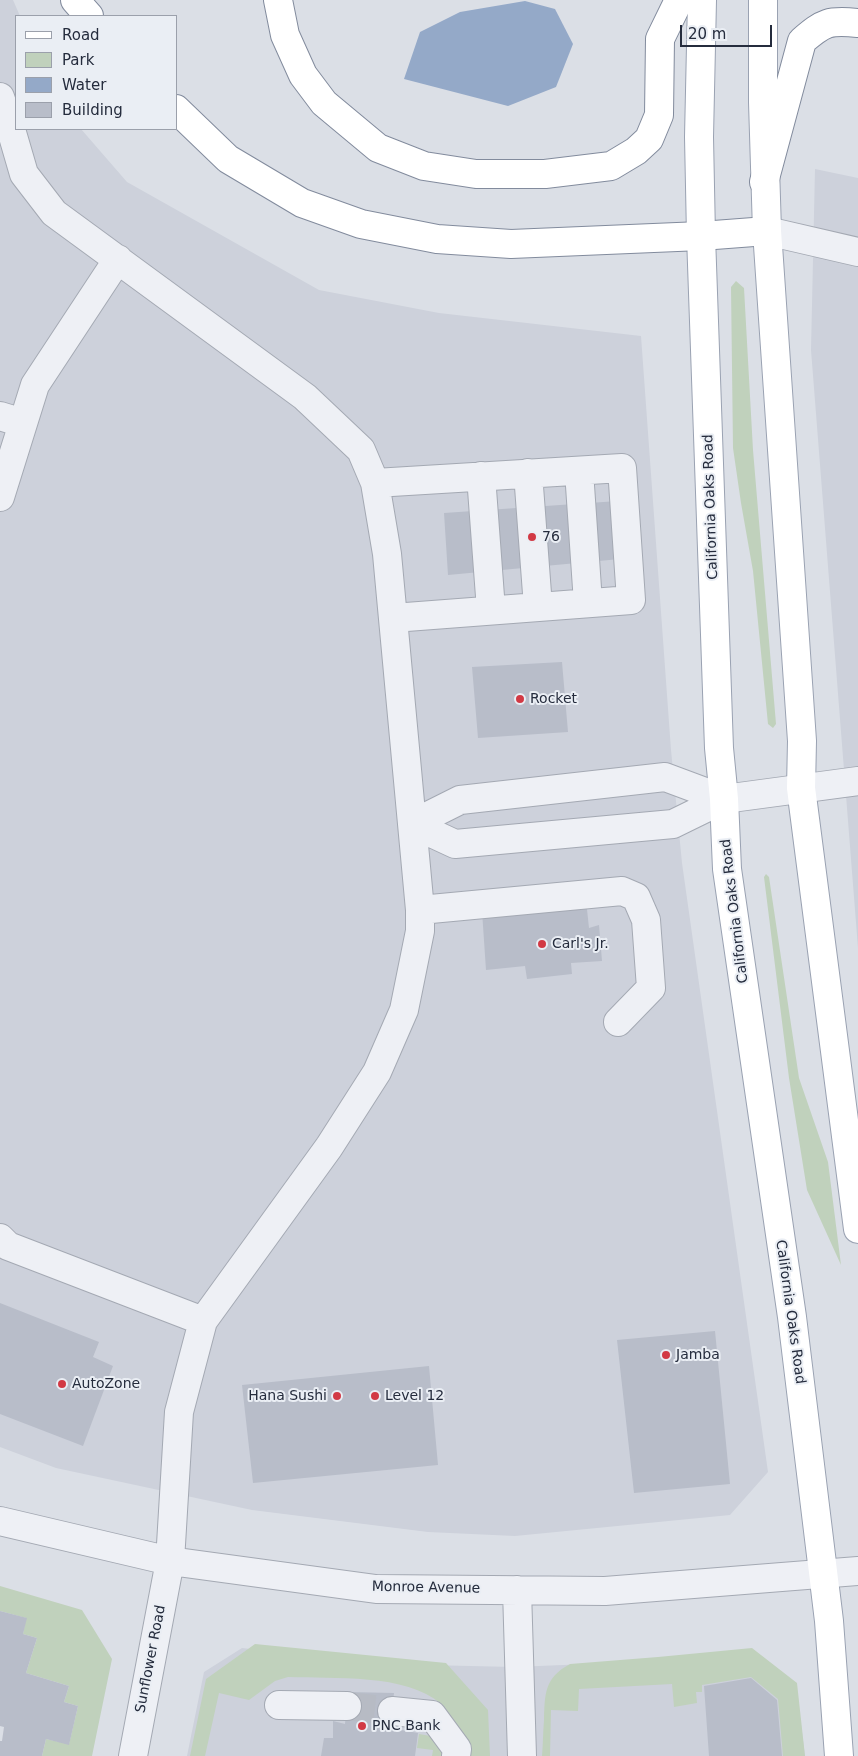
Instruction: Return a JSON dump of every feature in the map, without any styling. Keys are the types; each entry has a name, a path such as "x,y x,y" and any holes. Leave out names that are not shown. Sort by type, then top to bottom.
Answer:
{"main road":[{"path":"75,0 88,15"},
{"path":"278,0 285,35 303,75 324,103 378,148 424,166 476,174 545,174 611,166 636,151 649,139 659,115 660,39 679,0"},
{"name":"California Oaks Road","path":"702,0 701,236 719,748 724,799 727,869 792,1317 829,1621 839,1756"},
{"path":"763,0 766,231 802,741 801,788 858,1230"},
{"path":"764,182 802,40 820,25 838,21 858,23"},
{"path":"178,111 228,159 302,203 361,224 437,239 511,244 701,236 766,231"}],"street":[{"path":"0,97 24,174 54,213 304,397 361,450 374,483 387,554 420,910 420,931 404,1010 377,1072 329,1147 203,1321 8,1246 0,1238"},
{"path":"766,231 858,252"},
{"path":"0,497 11,419 118,260"},
{"path":"374,483 622,468 632,600 393,618"},
{"path":"579,471 588,603"},
{"path":"528,474 538,607"},
{"path":"481,476 491,610"},
{"path":"412,824 460,800 665,777 724,799"},
{"path":"412,824 455,844 673,824 724,799 858,781"},
{"path":"420,910 622,891 636,897 646,920 650,988 618,1022"},
{"name":"Sunflower Road","path":"132,1756 170,1561 179,1412 203,1321"},
{"name":"Monroe Avenue","path":"0,1521 170,1561 376,1589 604,1591 858,1571"},
{"path":"517,1590 522,1756"},
{"path":"279,1705 347,1706"},
{"path":"392,1710 432,1715 456,1749 456,1756"}],"shaded area":[{"path":"0,0 13,0 20,15 15,15 15,130 82,130 127,182 319,290 439,313 641,336 671,750 682,863 768,1472 730,1515 515,1536 428,1532 252,1510 56,1468 0,1447"},
{"path":"815,169 858,178 858,948 811,350"},
{"path":"242,1648 365,1662 514,1667 637,1662 749,1651 796,1685 805,1756 187,1756 204,1672"}],"green space":[{"path":"736,281 744,288 753,450 776,724 773,728 768,724 753,571 733,448 731,287"},
{"path":"766,874 769,877 799,1078 828,1162 841,1265 807,1190 789,1078 764,877"},
{"path":"0,1586 82,1610 112,1659 92,1756 42,1756 46,1739 69,1744 78,1706 64,1702 69,1686 26,1673 37,1638 23,1634 26,1618 0,1611"},
{"path":"255,1644 446,1663 488,1710 490,1756 466,1756 456,1728 445,1708 426,1694 409,1687 389,1682 347,1678 288,1677 275,1681 249,1700 219,1693 205,1756 190,1756 206,1679"},
{"path":"752,1648 797,1683 805,1756 783,1756 778,1699 751,1677 702,1685 702,1692 696,1692 697,1703 674,1707 672,1684 579,1689 578,1711 551,1710 550,1756 542,1756 545,1702 548,1688 555,1675 570,1664"},
{"path":"419,1734 436,1737 448,1756 432,1756 433,1750 417,1748"}],"water":[{"path":"525,1 555,9 573,44 556,87 508,106 404,79 420,32 460,12"}],"building":[{"path":"618,501 620,559 448,575 444,513"},
{"name":"Rocket","path":"562,662 568,732 478,738 472,667"},
{"name":"Carl's Jr.","path":"586,900 589,928 599,925 602,961 571,963 572,974 527,979 525,966 486,970 482,911"},
{"path":"0,1303 99,1342 93,1357 113,1366 83,1446 0,1414"},
{"path":"715,1331 730,1484 634,1493 617,1340"},
{"path":"429,1366 438,1465 253,1483 242,1385"},
{"path":"0,1611 27,1618 23,1634 37,1638 26,1673 69,1686 64,1702 78,1706 69,1745 46,1739 42,1756 0,1756 0,1741 2,1741 4,1727 0,1726"},
{"path":"751,1678 777,1700 782,1756 709,1756 704,1686"},
{"name":"PNC Bank","path":"348,1692 394,1693 390,1728 418,1733 415,1756 321,1756 324,1738 333,1738 333,1721 345,1724"}],"tunnel":[{"path":"347,1706 392,1711"}],"place":[{"name":"76","path":"532,537"},
{"name":"Rocket","path":"520,699"},
{"name":"Carl's Jr.","path":"542,944"},
{"name":"Jamba","path":"666,1355"},
{"name":"AutoZone","path":"62,1384"},
{"name":"Hana Sushi","path":"337,1396"},
{"name":"Level 12","path":"375,1396"},
{"name":"PNC Bank","path":"362,1726"}]}
